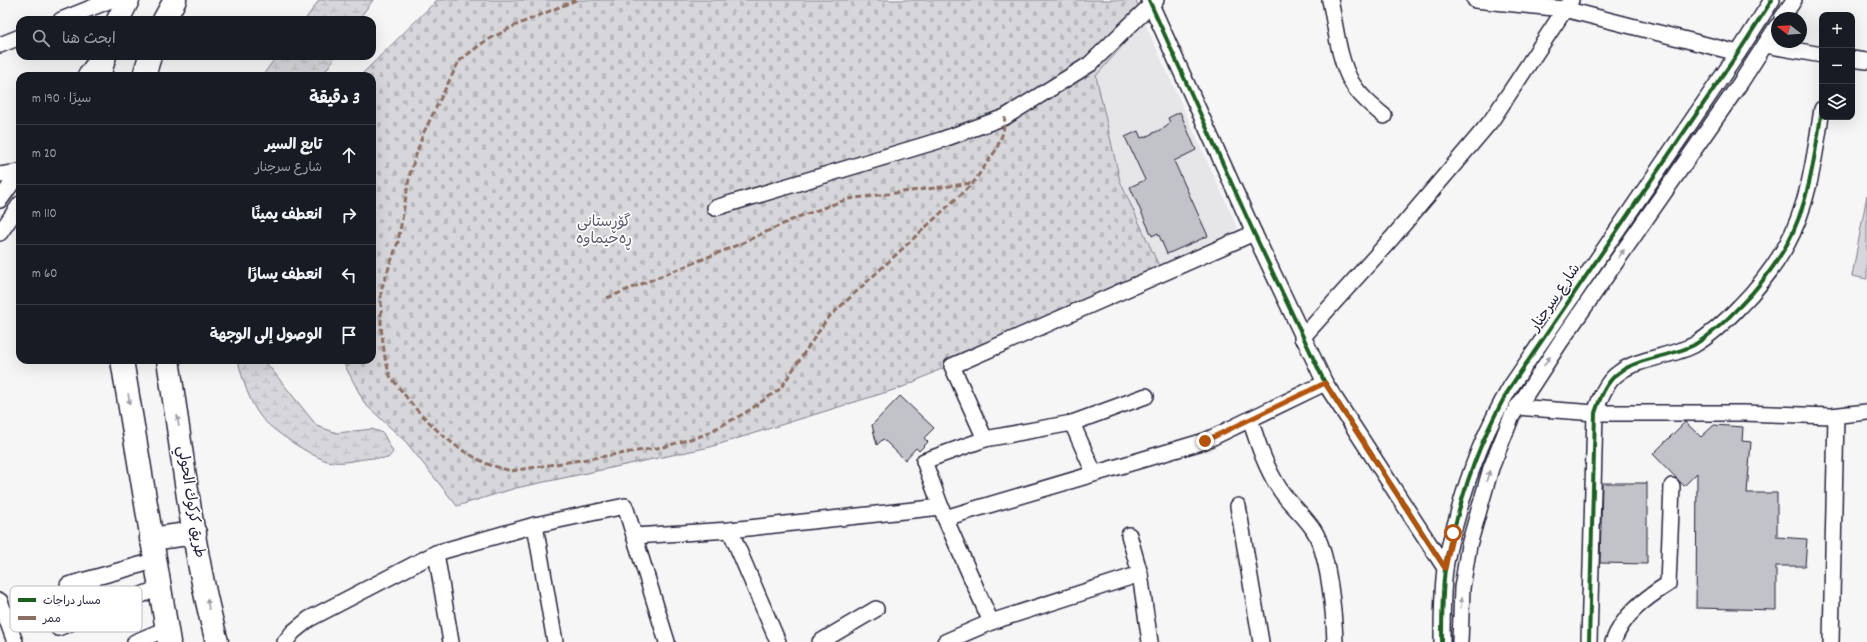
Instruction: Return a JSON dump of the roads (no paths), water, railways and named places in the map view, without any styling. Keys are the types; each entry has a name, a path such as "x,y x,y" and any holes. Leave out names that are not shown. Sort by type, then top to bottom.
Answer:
{"highway":[{"path":"120,16 128,0"},
{"path":"166,16 175,0"},
{"path":"100,72 104,60"},
{"path":"145,72 149,60"},
{"path":"123,364 167,635"},
{"name":"طريق كركوك الحولي","path":"169,364 194,532 209,611 218,642"},
{"path":"151,539 194,532"}],"street":[{"path":"71,16 111,0"},
{"path":"1330,0 1341,54 1352,82 1368,102 1384,116"},
{"path":"1475,0 1568,5 1738,53"},
{"name":"شارع سرجنار","path":"1442,642 1445,568 1469,477 1488,428 1511,386 1738,53 1772,0"},
{"path":"1786,12 1794,0"},
{"path":"715,208 941,140 1005,117 1090,64 1152,1 1254,233 1302,338 1325,383 1445,568"},
{"path":"1302,338 1392,238 1491,121 1568,5"},
{"name":"شارع سرجنار","path":"1460,642 1462,588 1469,545 1491,468 1506,429 1517,408 1588,301 1741,82 1771,36"},
{"path":"0,45 16,39"},
{"path":"1765,45 1819,54"},
{"path":"1855,59 1867,61"},
{"path":"88,72 96,60"},
{"path":"1589,642 1595,413 1605,389 1619,372 1626,367 1661,358 1694,345 1724,323 1752,294 1786,246 1798,217 1807,189 1820,120"},
{"path":"0,175 16,173"},
{"path":"0,200 16,178"},
{"path":"0,233 16,210"},
{"path":"985,440 952,366 1254,233"},
{"path":"1575,292 1588,301"},
{"path":"634,536 943,513 1094,473 1205,441 1325,383"},
{"path":"991,622 943,513 924,461 985,440 1072,423 1146,396"},
{"path":"1517,408 1595,413 1743,413 1836,416 1867,412"},
{"path":"1831,642 1836,416"},
{"path":"1250,419 1261,453 1271,476 1288,500 1304,517 1316,534 1327,576 1335,642"},
{"path":"1072,423 1094,473"},
{"path":"1613,642 1620,627 1632,610 1668,584 1672,486"},
{"path":"285,642 293,632 309,619 436,553 536,525 625,506 667,642"},
{"path":"1238,506 1261,642"},
{"path":"536,525 555,642"},
{"path":"730,530 778,642"},
{"path":"1129,535 1140,574 1150,642"},
{"path":"436,553 451,642"},
{"path":"68,585 154,561"},
{"path":"952,641 991,622 1140,574"},
{"path":"142,595 159,588"},
{"path":"0,601 10,628"},
{"path":"820,642 876,609"},
{"path":"11,632 15,642"},
{"path":"135,642 167,635"}],"park label":[{"name":"گۆڕستانی ڕەحیماوە","path":"604,232"}]}
